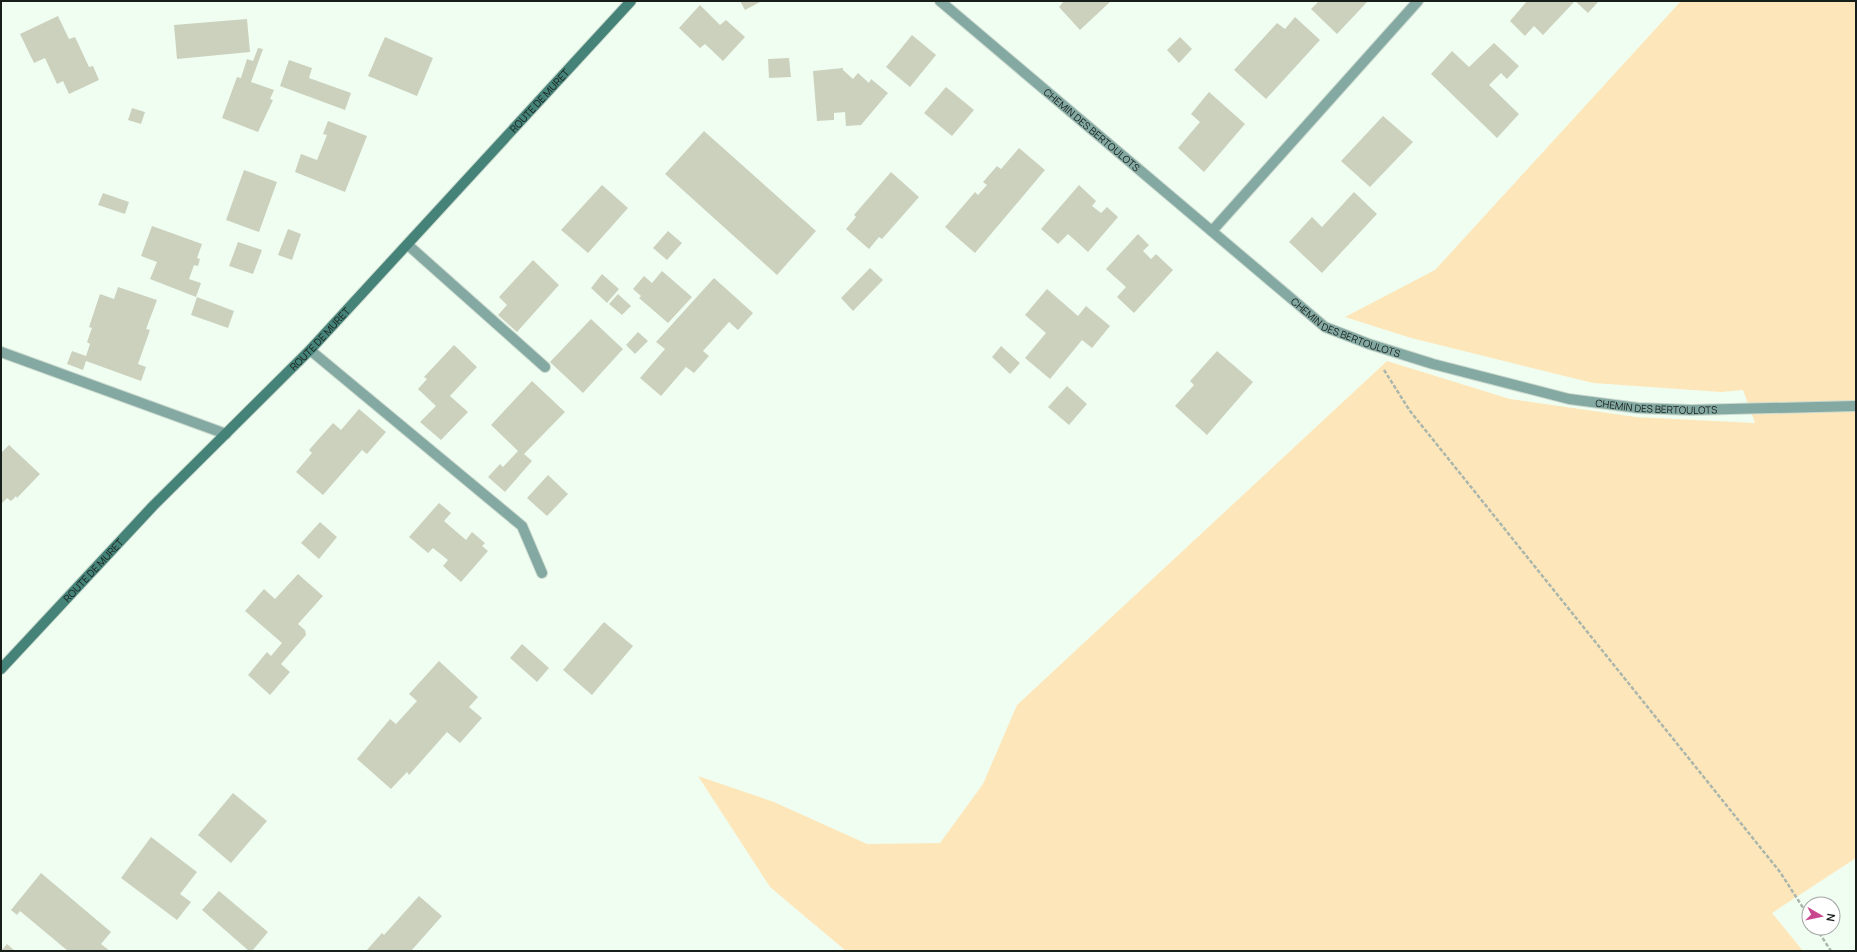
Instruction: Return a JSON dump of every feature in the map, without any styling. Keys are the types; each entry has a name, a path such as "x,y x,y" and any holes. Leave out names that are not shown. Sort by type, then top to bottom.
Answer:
{"main road":[{"name":"ROUTE DE MURET","path":"1,669 153,506 310,350 631,1"}],"street":[{"name":"CHEMIN DES BERTOULOTS","path":"940,1 1325,327 1369,344 1433,364 1569,399 1638,408 1691,410 1856,406"},
{"path":"1212,231 1418,1"},
{"path":"408,245 545,367"},
{"path":"310,350 522,526 542,573"},
{"path":"1,352 226,434"}],"path":[{"path":"1369,344 1410,410 1780,872 1801,905"},
{"path":"1821,936 1831,951"}],"shaded area":[{"path":"1681,1 1856,1 1856,858 1772,913 1803,951 846,951 770,887 698,776 774,802 867,844 940,843 983,784 1017,705 1387,361 1510,399 1636,417 1755,423 1743,390 1721,392 1593,383 1411,338 1345,317 1435,270"}],"building":[{"path":"740,1 762,1 745,10"},
{"path":"1064,1 1111,1 1080,30 1059,7"},
{"path":"1319,1 1368,1 1337,34 1311,9"},
{"path":"1527,1 1575,1 1543,35 1534,26 1525,36 1510,21"},
{"path":"1575,1 1599,1 1588,13"},
{"path":"700,5 720,25 726,20 745,37 723,61 705,44 700,48 679,28"},
{"path":"58,16 69,39 75,37 89,67 93,66 99,80 69,94 63,81 57,84 45,58 34,63 20,34"},
{"path":"1295,17 1320,40 1266,99 1234,70 1277,23 1285,29"},
{"path":"247,19 250,52 177,59 174,25"},
{"path":"912,35 936,55 910,87 886,67"},
{"path":"385,37 433,58 417,96 368,76"},
{"path":"1180,37 1192,49 1179,63 1167,50"},
{"path":"1494,43 1519,66 1507,79 1501,73 1489,85 1519,114 1497,138 1431,74 1452,51 1469,67"},
{"path":"258,48 263,49 251,82 274,90 270,99 273,100 258,132 222,118 237,77 241,78 247,59 253,61"},
{"path":"789,58 791,77 769,78 768,59"},
{"path":"289,60 312,68 309,78 351,93 345,110 280,86"},
{"path":"843,68 843,70 853,79 858,73 869,83 871,79 888,93 861,125 846,126 845,112 834,113 834,120 817,121 813,71"},
{"path":"946,87 974,110 952,136 924,113"},
{"path":"1209,92 1245,124 1204,172 1178,148 1200,122 1191,114"},
{"path":"132,108 145,112 141,124 128,120"},
{"path":"1383,116 1413,142 1370,187 1341,161"},
{"path":"328,121 367,136 345,192 295,172 301,154 317,160 327,135 323,134"},
{"path":"704,131 816,231 777,275 665,174"},
{"path":"1019,148 1045,170 975,253 945,227 975,192 978,195 987,185 983,182 997,166 1001,169"},
{"path":"244,170 277,182 259,232 226,220"},
{"path":"891,172 919,197 882,239 879,237 869,249 846,229 856,217 854,215"},
{"path":"602,185 628,208 588,253 561,230"},
{"path":"1079,185 1096,201 1092,206 1101,213 1107,207 1118,217 1088,252 1068,234 1058,244 1041,229"},
{"path":"1354,192 1377,214 1322,273 1289,242 1312,217 1322,227"},
{"path":"103,193 129,202 125,214 98,205"},
{"path":"152,226 202,244 197,258 200,259 198,266 194,265 189,279 201,283 196,297 150,279 157,262 141,256"},
{"path":"288,229 301,234 292,260 278,255"},
{"path":"668,231 682,243 667,260 653,248"},
{"path":"1138,234 1149,245 1143,251 1151,259 1156,254 1173,270 1134,313 1117,297 1126,287 1106,269"},
{"path":"238,242 262,250 253,274 229,266"},
{"path":"533,260 559,285 517,332 498,315 507,305 499,297"},
{"path":"870,268 883,280 853,311 841,298"},
{"path":"662,271 692,297 668,323 639,298 641,296 633,289 644,276 652,283"},
{"path":"602,274 619,289 607,303 591,288"},
{"path":"714,278 753,313 738,330 729,322 703,351 709,356 694,373 686,367 661,396 640,378 665,349 656,342"},
{"path":"118,287 157,300 146,329 150,330 138,364 146,367 141,381 86,361 83,370 67,364 72,351 86,356 90,344 87,342 92,328 89,327 100,294 114,299"},
{"path":"1047,289 1078,316 1086,306 1110,326 1092,348 1082,340 1050,379 1025,358 1046,333 1025,315"},
{"path":"618,294 631,306 622,315 609,304"},
{"path":"197,297 234,311 228,328 191,315"},
{"path":"591,319 623,349 583,393 550,362"},
{"path":"638,332 648,341 635,354 626,345"},
{"path":"454,345 477,367 450,396 468,412 441,440 420,422 436,406 418,389 427,379 424,377"},
{"path":"1001,346 1020,363 1010,374 992,357"},
{"path":"1217,351 1253,382 1207,435 1175,406 1194,385 1190,381"},
{"path":"532,381 565,412 524,454 532,461 505,492 488,477 500,464 503,467 518,451 491,425"},
{"path":"1067,386 1087,404 1069,425 1048,407"},
{"path":"359,409 386,432 367,454 362,450 323,495 296,472 312,453 309,450 333,423 341,430"},
{"path":"9,445 40,474 17,498 16,496 11,501 7,498 1,504 1,453"},
{"path":"548,475 568,494 547,516 527,498"},
{"path":"439,503 451,513 444,521 466,540 472,532 485,543 482,546 488,551 461,582 443,566 448,560 433,548 428,553 409,537"},
{"path":"320,522 337,537 319,559 301,543"},
{"path":"298,574 323,596 298,624 305,630 306,635 281,664 290,672 270,695 248,675 267,652 271,656 282,643 245,611 264,589 275,599"},
{"path":"604,622 633,646 592,695 563,670"},
{"path":"522,644 549,668 537,682 510,658"},
{"path":"439,661 478,697 469,707 482,718 460,743 447,732 409,775 407,772 391,789 357,759 390,719 396,724 417,701 409,694"},
{"path":"233,793 267,821 231,863 198,835"},
{"path":"151,837 197,872 180,894 191,902 177,920 121,878"},
{"path":"41,873 111,932 101,944 110,951 68,951 20,911 17,915 11,910"},
{"path":"219,891 268,932 252,951 249,951 202,910"},
{"path":"419,896 442,916 411,951 366,951 382,933 384,935"},
{"path":"7,944 15,951 1,951"}]}
